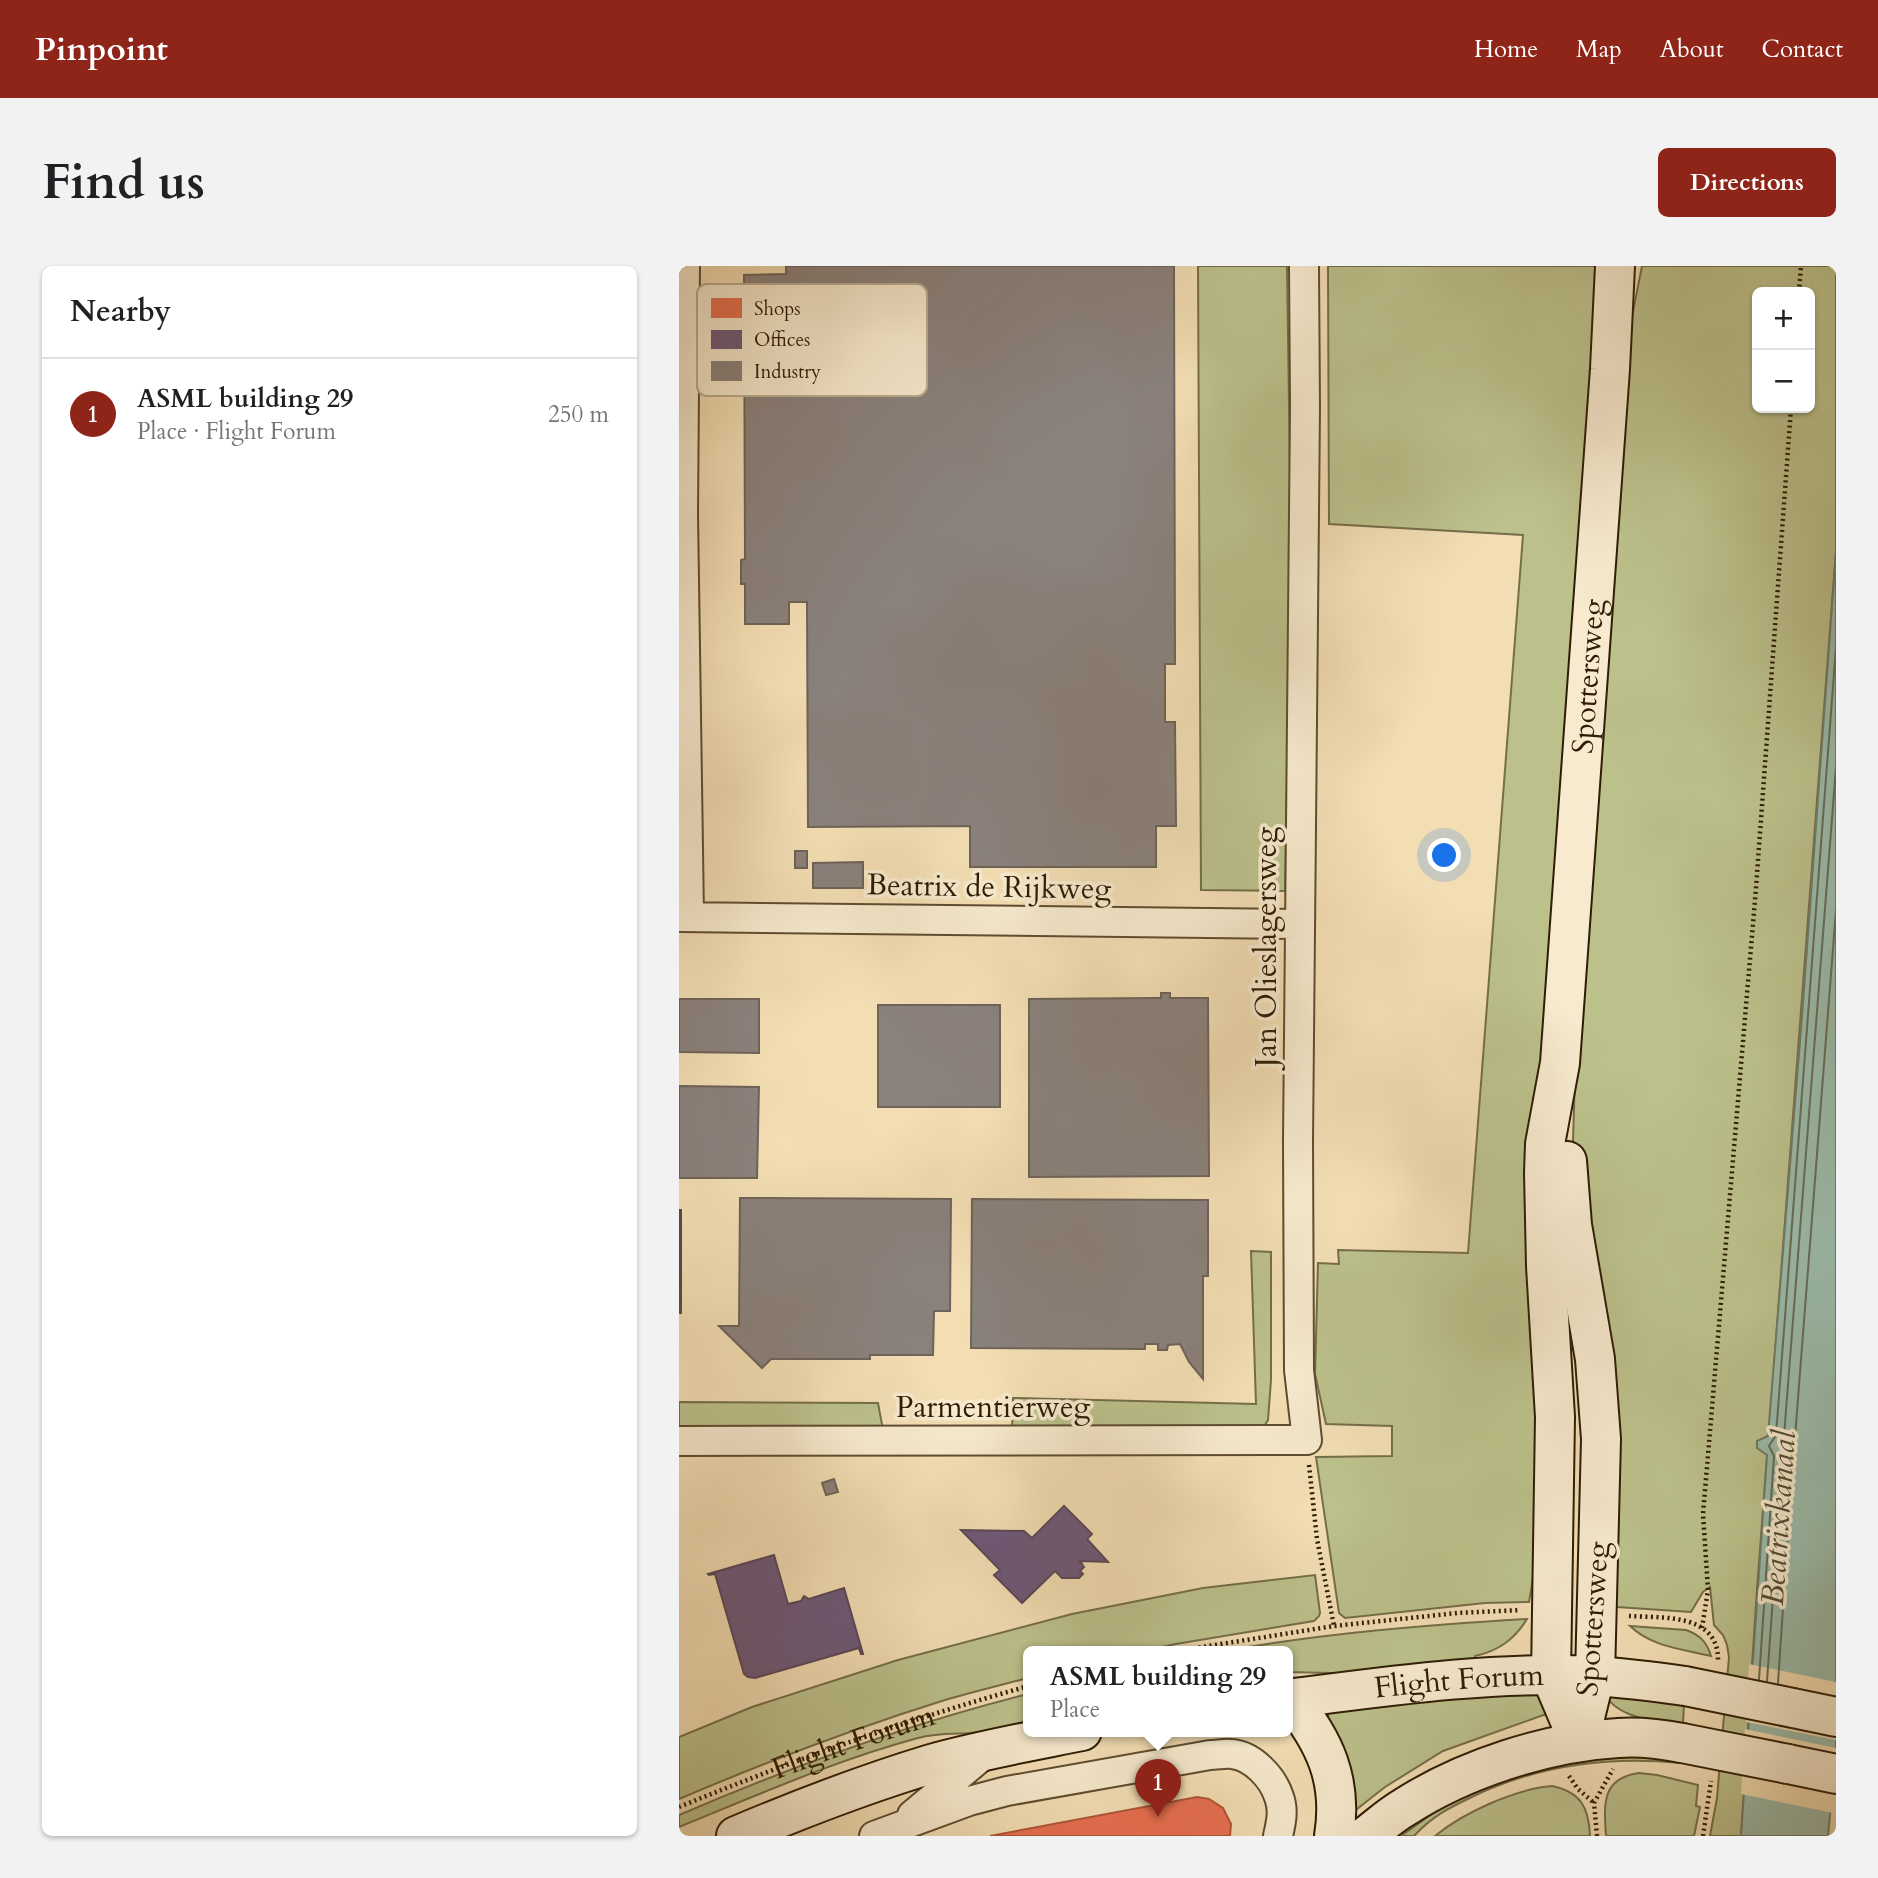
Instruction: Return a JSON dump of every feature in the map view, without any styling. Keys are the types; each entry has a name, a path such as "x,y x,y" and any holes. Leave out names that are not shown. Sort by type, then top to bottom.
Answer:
{"main road":[{"name":"Spottersweg","path":"1573,1758 1551,1676 1555,1417 1546,1266 1545,1144 1560,1063 1618,273"},
{"name":"Spottersweg","path":"1560,1063 1572,1225 1595,1360 1601,1439 1595,1676 1573,1758"},
{"name":"Flight Forum","path":"1293,1699 1440,1681 1595,1676 1685,1686 1836,1717"},
{"name":"Flight Forum","path":"1293,1703 1306,1717 1318,1738 1331,1770 1337,1798 1334,1836"},
{"name":"Flight Forum","path":"736,1836 829,1798 933,1764 1051,1737"},
{"path":"1366,1836 1403,1808 1481,1769 1509,1759 1573,1758 1619,1737 1682,1743 1836,1774"}],"street":[{"path":"684,917 685,266"},
{"name":"Jan Olieslagersweg","path":"1304,266 1299,1370 1307,1440"},
{"name":"Beatrix de Rijkweg","path":"684,917 1299,924"},
{"name":"Parmentierweg","path":"679,1441 1307,1440"},
{"name":"Flight Forum","path":"886,1832 990,1749"},
{"name":"Flight Forum","path":"886,1832 968,1801 1007,1791 1210,1755 1232,1754 1244,1757 1254,1764 1273,1785 1282,1811 1278,1836"}],"path":[{"path":"1799,287 1801,266"},
{"path":"1621,1615 1689,1621 1702,1628 1708,1590 1703,1514 1756,888 1791,413"},
{"path":"1307,1440 1317,1539 1334,1626"},
{"path":"1208,1646 1334,1626 1457,1613 1531,1610"},
{"name":"Flight Forum","path":"679,1807 870,1734 1023,1687"},
{"path":"1573,1758 1578,1789 1594,1803"},
{"path":"1597,1836 1594,1803 1613,1768"}],"green space":[{"path":"1198,266 1287,266 1291,542 1285,891 1201,890"},
{"path":"1328,266 1600,266 1537,1399 1535,1567 1529,1602 1485,1603 1345,1618 1339,1613 1316,1457 1392,1456 1392,1426 1326,1424 1315,1374 1318,1263 1339,1264 1338,1250 1468,1253 1523,535 1329,524"},
{"path":"1642,266 1836,266 1836,551 1757,1589 1741,1836 1710,1836 1717,1798 1729,1657 1723,1635 1714,1625 1710,1587 1703,1592 1691,1612 1617,1607 1612,1590 1573,1141 1575,1075 1627,342"},
{"path":"1251,1251 1271,1252 1271,1380 1268,1420 1262,1430 1012,1431 1013,1398 1256,1404"},
{"path":"679,1402 878,1403 883,1430 679,1431"},
{"path":"1315,1575 1320,1613 1314,1621 1167,1646 1023,1646 1023,1679 945,1700 878,1722 679,1799 679,1737 752,1707 898,1660 1072,1614 1203,1588"},
{"path":"1527,1619 1505,1644 1475,1656 1475,1659 1371,1674 1293,1672 1293,1646 1256,1646 1376,1630"},
{"path":"1630,1626 1686,1630 1702,1640 1711,1656 1658,1643"},
{"path":"1548,1690 1552,1712 1443,1751 1385,1787 1352,1813 1327,1711"},
{"path":"1605,1693 1684,1701 1683,1727 1639,1718 1618,1708"},
{"path":"1023,1695 1023,1722 978,1732 925,1736 887,1747 797,1779 679,1827 679,1815 765,1780 895,1733"},
{"path":"1606,1754 1681,1756 1681,1763 1602,1762 1551,1769 1501,1784 1476,1795 1435,1817 1414,1836 1401,1836 1443,1806 1523,1771"},
{"path":"1639,1773 1698,1785 1696,1806 1700,1807 1694,1836 1606,1836 1606,1804 1611,1787 1627,1776"},
{"path":"1552,1786 1577,1797 1588,1817 1590,1836 1435,1836 1460,1819 1506,1797"}],"water":[{"name":"Beatrixkanaal","path":"1836,551 1836,1755 1828,1836 1741,1836 1767,1455 1757,1448 1757,1441 1768,1436"}],"pier":[{"path":"1749,1664 1836,1682 1836,1740 1746,1722"},
{"path":"1745,1729 1836,1748 1833,1813 1741,1794"}],"building: Shops":[{"path":"1197,1797 1209,1799 1223,1808 1231,1824 1230,1836 990,1836"}],"building: Offices":[{"path":"681,1210 681,1313 679,1313"},
{"path":"1064,1506 1092,1534 1087,1539 1108,1562 1080,1561 1084,1567 1079,1578 1062,1578 1055,1571 1022,1603 994,1575 1000,1570 961,1530 1024,1531 1032,1538"},
{"path":"774,1555 788,1604 801,1601 804,1596 809,1599 844,1588 863,1654 859,1648 755,1678 744,1674 715,1574 708,1574"}],"building: Industry":[{"path":"786,266 1174,266 1175,664 1165,664 1165,722 1175,722 1176,826 1156,826 1156,867 970,867 970,826 808,827 807,602 789,602 789,624 745,624 745,584 741,584 741,560 745,559 744,396 927,396 927,284 744,284 744,275 786,274"},
{"path":"795,851 807,851 807,868 795,868"},
{"path":"863,862 863,888 813,888 813,863"},
{"path":"1161,993 1170,993 1170,998 1208,998 1209,1176 1029,1177 1029,999 1161,998"},
{"path":"679,999 759,999 759,1053 679,1052"},
{"path":"878,1005 1000,1005 1000,1107 878,1107"},
{"path":"679,1086 759,1087 757,1178 679,1178"},
{"path":"740,1198 951,1199 950,1311 934,1311 933,1355 870,1355 870,1359 771,1359 762,1368 719,1326 739,1326"},
{"path":"972,1199 1208,1200 1208,1276 1203,1276 1203,1379 1189,1362 1180,1344 1168,1345 1167,1350 1158,1350 1158,1344 1145,1344 1145,1349 971,1348"},
{"path":"834,1479 838,1492 826,1495 822,1483"}],"place":[{"name":"ASML building 29","path":"1158,1817"}]}
